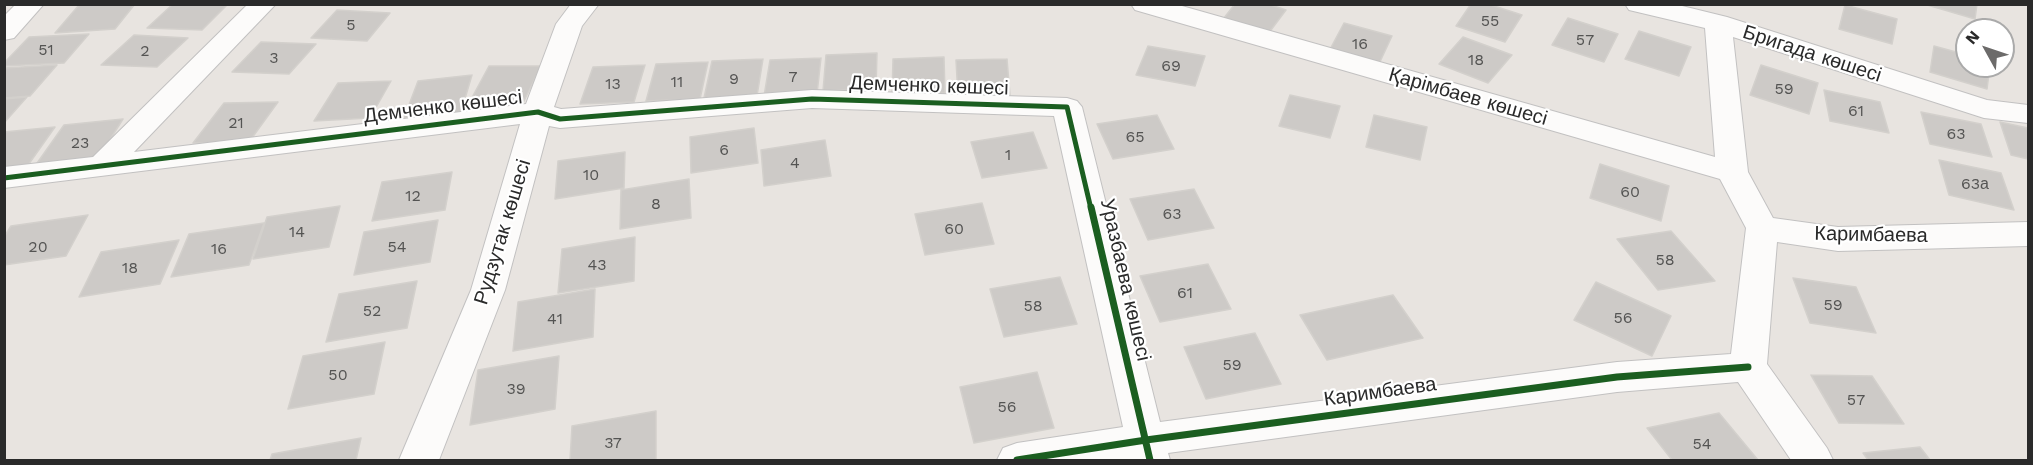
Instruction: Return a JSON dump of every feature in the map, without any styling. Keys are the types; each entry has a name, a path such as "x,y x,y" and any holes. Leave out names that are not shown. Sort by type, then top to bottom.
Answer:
{"street":[{"path":"4,32 32,4"},
{"path":"102,166 263,4"},
{"name":"Рудзутак көшесі","path":"419,460 488,290 538,112 569,24 586,4"},
{"name":"Қарімбаев көшесі","path":"1144,4 1732,172"},
{"name":"Бригада көшесі","path":"1638,4 1718,23 1984,109 2028,114"},
{"path":"1718,23 1732,172 1762,228 1748,367 1813,460"},
{"name":"Демченко көшесі","path":"4,178 538,112 560,119 812,99 1067,107"},
{"name":"Уразбаева көшесі","path":"1067,107 1148,450"},
{"name":"Каримбаева","path":"1762,228 1838,239 2028,234"},
{"name":"Каримбаева","path":"1017,460 1148,450 1617,377 1748,367"}],"building":[{"path":"135,4 115,29 55,33 79,5"},
{"path":"173,4 228,4 202,30 147,28"},
{"path":"1235,4 1268,4 1286,10 1265,38 1220,23"},
{"path":"1471,4 1488,4 1522,15 1505,42 1456,26"},
{"path":"1924,4 1977,4 1975,18"},
{"path":"1845,5 1897,19 1892,44 1839,29"},
{"path":"337,10 390,13 367,41 311,38"},
{"path":"1568,18 1618,34 1604,62 1552,45"},
{"path":"1344,23 1392,36 1378,66 1328,53"},
{"path":"1639,31 1691,47 1679,76 1625,59"},
{"path":"89,34 64,63 4,66 4,63 29,37"},
{"path":"134,35 188,38 157,67 101,65"},
{"path":"1463,37 1512,55 1488,83 1439,64"},
{"path":"261,42 316,44 289,74 232,72"},
{"path":"1148,46 1205,56 1195,86 1136,75"},
{"path":"1934,46 1955,52 1955,78 1988,78 1987,89 1930,72"},
{"path":"877,53 876,89 823,91 826,55"},
{"path":"944,57 945,93 892,95 893,59"},
{"path":"821,58 817,94 764,96 770,60"},
{"path":"763,59 757,96 704,98 712,61"},
{"path":"1007,59 1010,95 958,97 956,60"},
{"path":"708,62 700,99 646,101 656,64"},
{"path":"57,65 30,96 4,98 4,68"},
{"path":"645,65 634,102 580,104 593,67"},
{"path":"1761,65 1818,83 1809,114 1750,95"},
{"path":"489,66 541,66 523,103 469,103"},
{"path":"472,75 461,112 404,118 418,81"},
{"path":"391,81 370,118 314,121 338,83"},
{"path":"1824,90 1880,102 1889,133 1830,121"},
{"path":"1290,95 1340,106 1330,138 1279,126"},
{"path":"27,97 4,123 4,99"},
{"path":"278,102 249,142 193,143 224,103"},
{"path":"1921,112 1981,124 1992,157 1930,144"},
{"path":"1157,115 1174,149 1113,159 1097,124"},
{"path":"1374,115 1427,127 1420,160 1366,147"},
{"path":"123,119 97,160 35,166 64,125"},
{"path":"2000,122 2028,128 2028,159 2011,155"},
{"path":"55,127 26,168 4,170 4,132"},
{"path":"754,128 758,163 691,173 690,137"},
{"path":"1033,132 1047,168 982,178 971,142"},
{"path":"825,140 831,176 764,186 761,150"},
{"path":"625,152 624,188 555,199 558,161"},
{"path":"1939,160 2001,173 2014,210 1949,195"},
{"path":"1600,164 1669,186 1661,221 1590,198"},
{"path":"452,172 445,210 372,221 382,182"},
{"path":"689,179 691,218 620,229 621,190"},
{"path":"1194,189 1214,228 1148,240 1130,199"},
{"path":"982,203 994,244 925,255 915,214"},
{"path":"340,206 329,247 253,259 267,217"},
{"path":"88,215 66,256 4,265 4,237 11,226"},
{"path":"438,220 430,262 354,275 364,232"},
{"path":"264,223 249,265 171,277 189,234"},
{"path":"1671,231 1715,281 1658,290 1617,239"},
{"path":"635,237 634,281 558,293 562,249"},
{"path":"179,240 160,284 79,297 101,252"},
{"path":"1208,264 1231,309 1160,322 1140,276"},
{"path":"1060,277 1077,324 1004,337 990,289"},
{"path":"1793,278 1856,287 1876,333 1810,323"},
{"path":"417,281 407,328 326,342 339,294"},
{"path":"1596,282 1671,316 1652,356 1574,320"},
{"path":"595,289 593,337 513,351 518,302"},
{"path":"1393,295 1423,338 1327,360 1300,315"},
{"path":"1255,333 1281,384 1206,399 1184,347"},
{"path":"385,342 374,394 288,409 303,356"},
{"path":"559,356 555,409 470,425 478,370"},
{"path":"1037,372 1054,428 974,443 960,387"},
{"path":"1811,375 1872,376 1904,424 1839,423"},
{"path":"656,411 656,460 570,460 572,426"},
{"path":"1719,413 1758,460 1672,460 1647,428"},
{"path":"361,438 356,460 270,460 272,454"},
{"path":"1920,447 1930,460 1868,460 1863,453"}],"cycle path":[{"path":"4,178 538,112 560,119 812,99 1067,107 1150,460"},
{"path":"1017,460 1146,440 1617,377 1748,367"}]}
